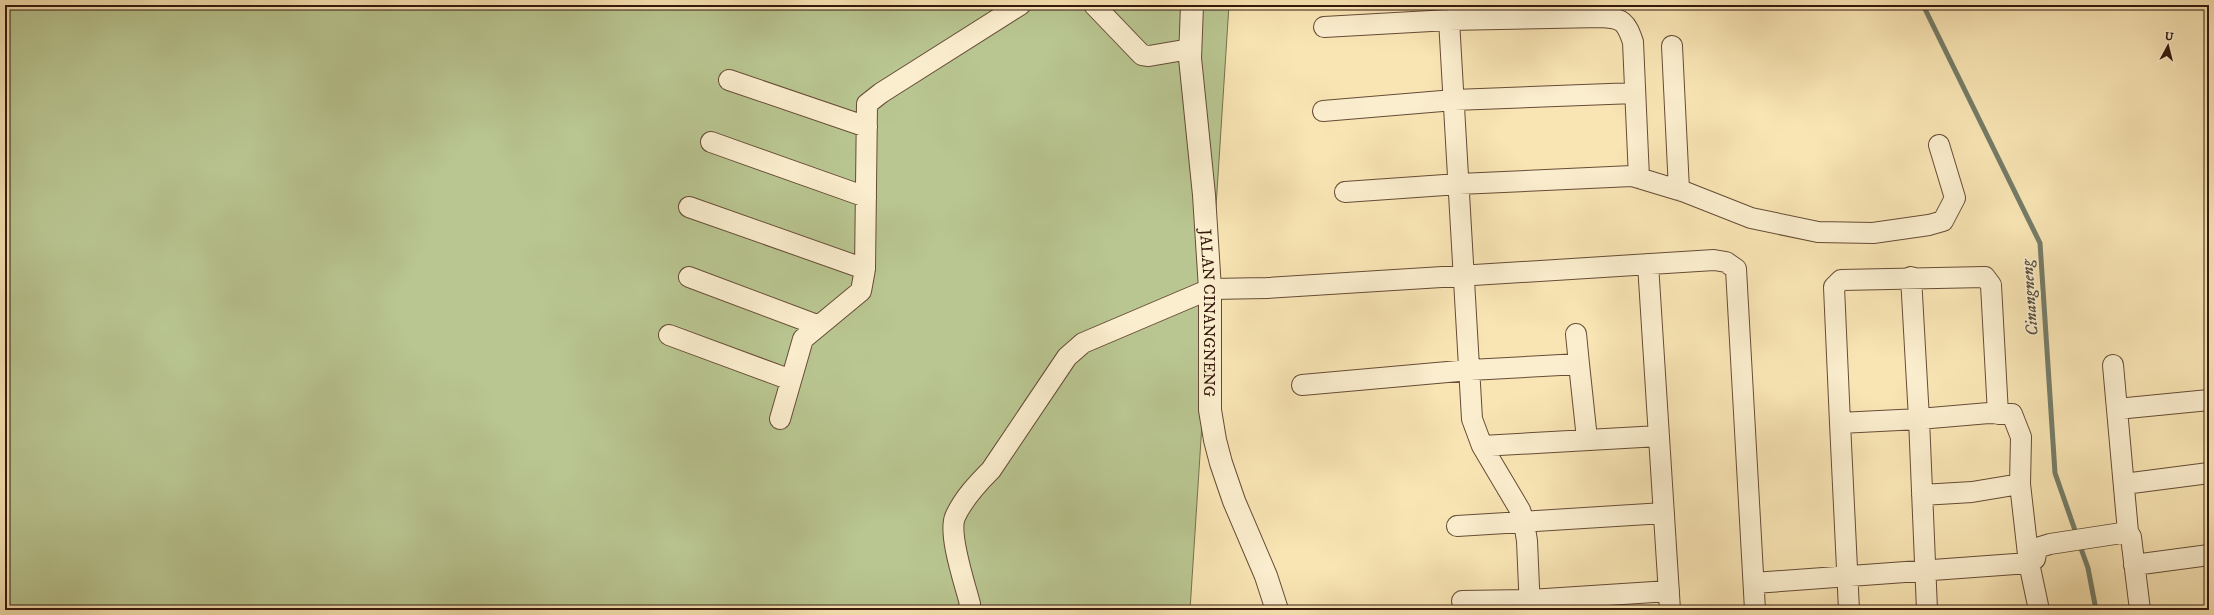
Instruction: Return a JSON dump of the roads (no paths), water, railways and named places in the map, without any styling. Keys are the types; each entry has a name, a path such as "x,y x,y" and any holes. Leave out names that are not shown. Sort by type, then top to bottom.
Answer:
{"street":[{"path":"780,419 803,338 861,291 865,269 867,104 881,93 1020,5"},
{"path":"1094,5 1142,55 1149,56 1190,49"},
{"name":"JALAN CINANGNENG","path":"1192,5 1190,49 1195,125 1204,195 1210,289 1210,410 1215,440 1234,501 1266,576 1277,610"},
{"path":"1324,27 1449,20 1601,17 1618,18 1628,27 1633,42 1639,178"},
{"path":"1449,20 1465,276 1472,419 1482,446 1520,510 1524,522 1527,541 1530,605"},
{"path":"1672,46 1679,190"},
{"path":"729,80 867,127"},
{"path":"1323,111 1454,100 1635,93"},
{"path":"711,142 866,197"},
{"path":"1345,192 1459,184 1632,176 1679,190 1751,218 1818,232 1873,233 1929,226 1943,221 1955,198 1939,145"},
{"path":"689,208 865,269"},
{"path":"968,610 970,604 953,534 955,518 976,485 991,470 1066,357 1083,343 1210,289 1267,288 1714,260 1726,262 1736,269 1755,610"},
{"path":"1462,601 1530,605 1670,601 1648,264"},
{"path":"690,277 818,325"},
{"path":"1911,277 1927,610"},
{"path":"1849,610 1846,577 1834,287 1841,280 1911,277 1985,277 1991,285 1998,414"},
{"path":"1576,334 1587,439"},
{"path":"669,335 791,380"},
{"path":"1302,385 1470,370 1579,364"},
{"path":"2113,365 2128,532 2131,537 2140,610"},
{"path":"2117,409 2209,400"},
{"path":"1840,423 2012,414 2021,438 2020,484 2029,563 2039,610"},
{"path":"1482,446 1659,436"},
{"path":"2124,484 2209,473"},
{"path":"1922,495 1972,492 2020,484"},
{"path":"1457,526 1664,513"},
{"path":"1754,583 2029,563 2035,559 2037,548 2050,544 2128,532"},
{"path":"2134,565 2209,555"}],"waterway":[{"name":"Cinangneng","path":"1923,5 2040,243 2055,473 2077,536"},
{"name":"Cinangneng","path":"2079,543 2088,568 2096,610"}]}
